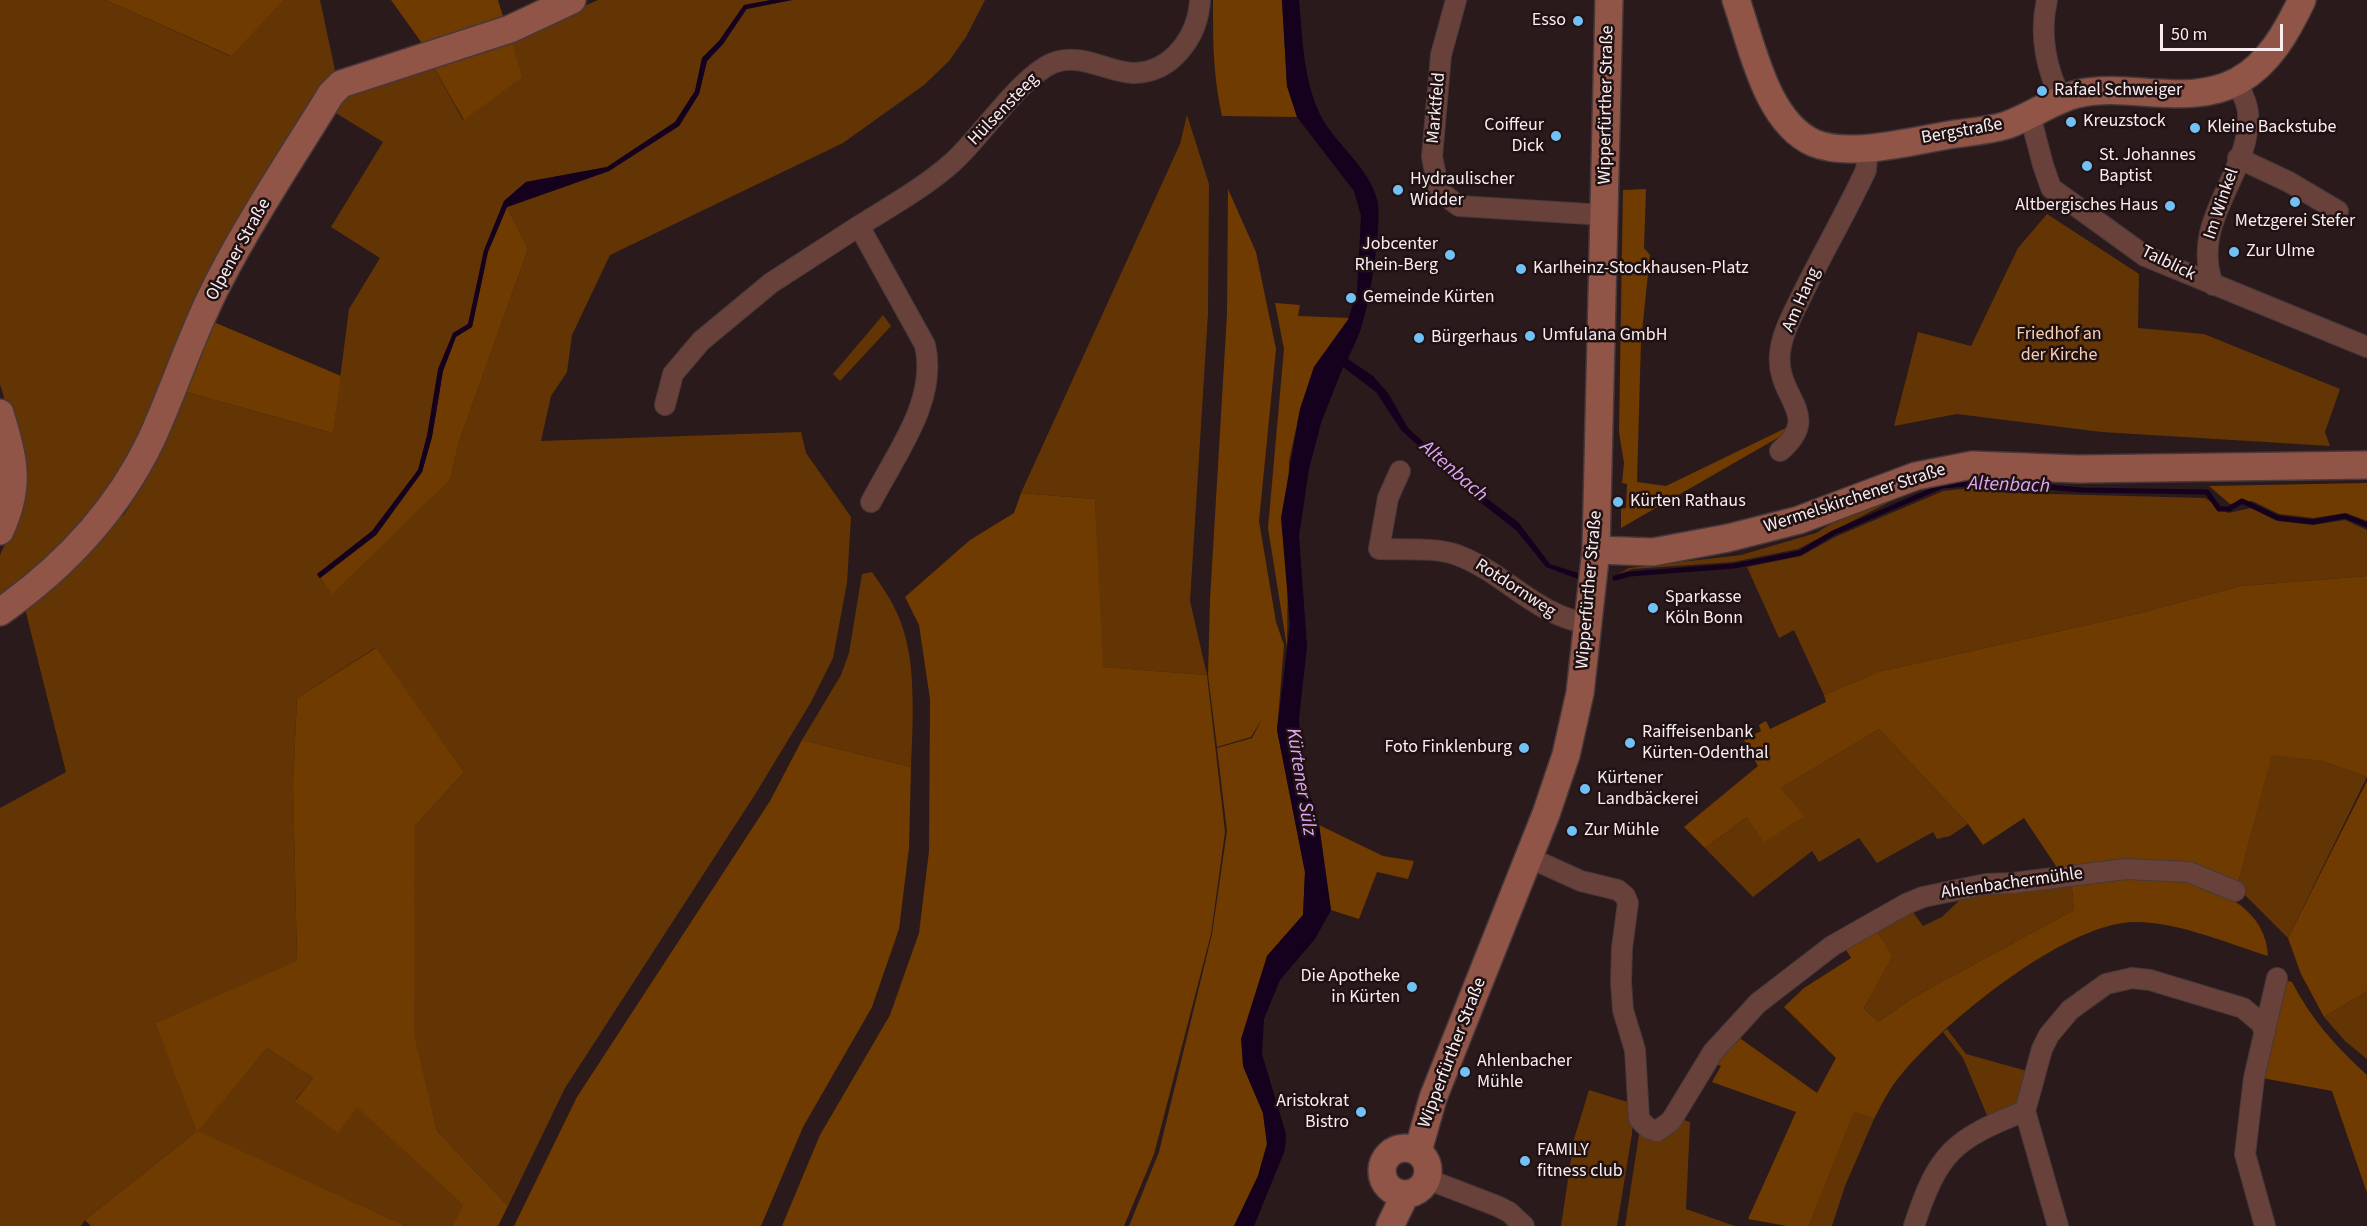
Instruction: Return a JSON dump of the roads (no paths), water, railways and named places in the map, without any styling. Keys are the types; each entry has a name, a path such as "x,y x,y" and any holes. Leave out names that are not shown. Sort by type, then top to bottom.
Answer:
{"main road":[{"name":"Olpener Straße","path":"0,612 28,592 89,535 120,494 152,438 219,281 331,94 341,84 510,29 572,0"},
{"name":"Wipperfürther Straße","path":"1418,1151 1433,1098 1530,858 1559,779 1574,725 1590,624 1596,550 1609,0"},
{"name":"Bergstraße","path":"1736,0 1778,112 1794,130 1815,143 1844,148 1868,147 1997,128 2077,94 2113,92 2182,94 2213,90 2237,81 2251,72 2275,47 2302,0"},
{"path":"0,413 15,478 12,501 0,531"},
{"name":"Wermelskirchener Straße","path":"1596,550 1653,552 1728,538 1799,520 1916,476 1972,465 2078,469 2367,465"},
{"path":"1408,1148 1418,1151 1428,1166 1427,1179 1420,1189 1405,1195 1393,1191 1384,1182 1383,1164 1396,1150 1408,1148"},
{"path":"1390,1226 1405,1195"}],"street":[{"name":"Hülsensteeg","path":"665,405 673,374 701,341 771,283 951,163 1035,75 1054,63 1081,60 1134,73 1155,68 1171,59 1188,42 1199,18 1200,0"},
{"name":"Marktfeld","path":"1456,0 1440,66 1432,157 1439,191 1459,206 1605,215"},
{"path":"2047,0 2044,26 2048,68 2062,100"},
{"name":"Im Winkel","path":"2213,285 2206,267 2207,242 2213,217 2245,136 2248,109 2237,81"},
{"name":"Talblick","path":"2030,115 2051,188 2145,256 2367,347"},
{"name":"Am Hang","path":"1780,452 1793,440 1800,426 1800,417 1781,374 1780,352 1788,324 1866,170 1868,147"},
{"name":"Im Winkel","path":"2238,158 2289,182 2338,211"},
{"path":"859,226 921,336 929,362 921,405 870,502"},
{"name":"Rotdornweg","path":"1400,471 1388,498 1379,549 1453,553 1487,569 1561,619 1590,624"},
{"name":"Ahlenbachermühle","path":"1530,858 1581,881 1605,885 1625,896 1628,903 1622,948 1623,1010 1635,1050 1639,1119 1648,1128 1657,1131 1671,1121 1713,1052 1758,1003 1832,946 1906,904 1923,897 1986,884 2013,883 2126,869 2189,872 2235,891"},
{"path":"2265,1226 2246,1154 2254,1078 2277,978"},
{"path":"2058,1226 2025,1111 2038,1060 2054,1028 2084,998 2120,979 2150,980 2243,1008 2261,1023 2265,1033"},
{"path":"1914,1226 1929,1183 1952,1148 1988,1126 2025,1111"},
{"path":"1427,1179 1497,1206 1509,1212 1524,1226"}],"water":[{"path":"771,0 792,0 746,9 723,44 707,61 699,94 679,126 609,171 507,207 488,252 472,327 456,337 443,371 432,437 422,472 376,535 320,578 317,574 372,531 418,470 427,436 438,369 453,333 468,324 484,250 504,201 526,182 607,167 675,122 695,91 702,58 719,41 744,5"},
{"name":"Kürtener Sülz","path":"1282,0 1299,0 1305,62 1316,106 1330,130 1367,177 1377,199 1377,242 1372,281 1361,329 1348,359 1373,376 1388,393 1408,428 1477,491 1518,522 1550,564 1578,573 1578,579 1546,567 1517,531 1480,502 1401,430 1376,392 1343,367 1321,423 1309,469 1299,536 1307,646 1299,719 1301,749 1309,791 1319,825 1331,910 1315,939 1280,980 1264,1019 1262,1054 1286,1134 1285,1150 1254,1226 1234,1226 1258,1176 1267,1144 1263,1113 1243,1066 1241,1039 1267,956 1303,915 1305,872 1277,730 1290,624 1281,518 1300,409 1314,367 1348,320 1357,291 1361,216 1354,191 1297,117 1287,86"}],"waterway":[{"name":"Altenbach","path":"1615,578 1630,574 1734,566 1800,553 1833,533 1942,486 1989,482 2082,490 2207,492 2219,509 2229,509 2242,501 2278,518 2313,522 2345,516 2367,525"}],"place":[{"name":"Esso","path":"1578,21"},
{"name":"Rafael Schweiger","path":"2042,91"},
{"name":"Kreuzstock","path":"2071,122"},
{"name":"Kleine Backstube","path":"2195,128"},
{"name":"Coiffeur Dick","path":"1556,136"},
{"name":"St. Johannes Baptist","path":"2087,166"},
{"name":"Hydraulischer Widder","path":"1398,190"},
{"name":"Metzgerei Stefer","path":"2295,202"},
{"name":"Altbergisches Haus","path":"2170,206"},
{"name":"Zur Ulme","path":"2234,252"},
{"name":"Jobcenter Rhein-Berg","path":"1450,255"},
{"name":"Karlheinz-Stockhausen-Platz","path":"1521,269"},
{"name":"Gemeinde Kürten","path":"1351,298"},
{"name":"Umfulana GmbH","path":"1530,336"},
{"name":"Bürgerhaus","path":"1419,338"},
{"name":"Kürten Rathaus","path":"1618,502"},
{"name":"Sparkasse Köln Bonn","path":"1653,608"},
{"name":"Raiffeisenbank Kürten-Odenthal","path":"1630,743"},
{"name":"Foto Finklenburg","path":"1524,748"},
{"name":"Kürtener Landbäckerei","path":"1585,789"},
{"name":"Zur Mühle","path":"1572,831"},
{"name":"Die Apotheke in Kürten","path":"1412,987"},
{"name":"Ahlenbacher Mühle","path":"1465,1072"},
{"name":"Aristokrat Bistro","path":"1361,1112"},
{"name":"FAMILY fitness club","path":"1525,1161"}],"park label":[{"name":"Friedhof an der Kirche","path":"2059,345"}]}
